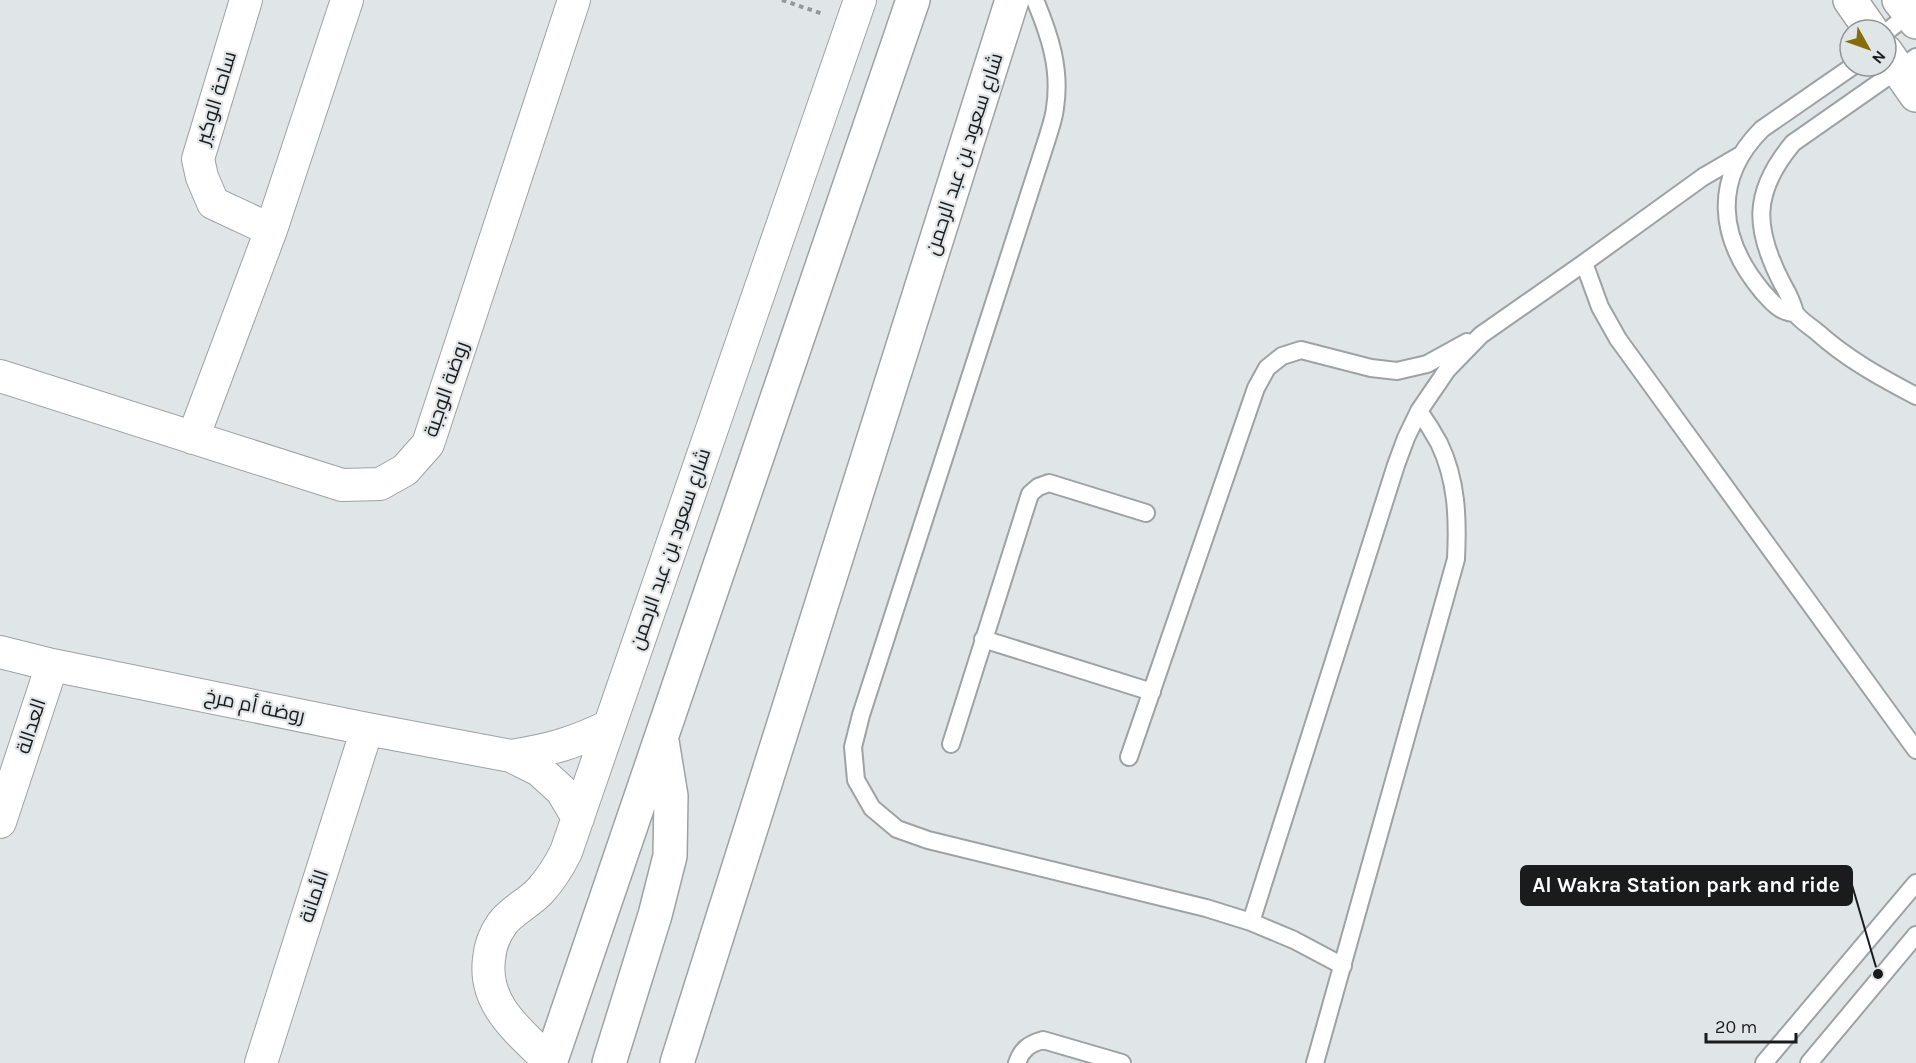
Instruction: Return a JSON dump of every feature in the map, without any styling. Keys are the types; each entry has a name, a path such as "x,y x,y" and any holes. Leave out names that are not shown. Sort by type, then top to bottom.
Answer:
{"main road":[{"name":"شارع سعود بن عبد الرحمن","path":"550,1062 913,0"},
{"name":"شارع سعود بن عبد الرحمن","path":"677,1063 1012,0"},
{"path":"1850,0 1863,18"},
{"path":"609,1063 655,915 670,856 672,796 661,736"}],"street":[{"name":"ساحة الوكير","path":"246,0 198,159 202,177 213,203 271,230"},
{"path":"193,438 271,230 347,0"},
{"name":"روضة الوجبة","path":"0,376 342,485 380,484 405,470 429,444 574,0"},
{"name":"شارع سعود بن عبد الرحمن","path":"550,1062 508,1019 493,998 487,973 490,946 502,923 540,891 555,873 566,852 856,12"},
{"name":"روضة أم مرخ","path":"0,652 367,729 511,756 539,770 562,790 578,818"},
{"name":"العدالة","path":"0,822 52,664"},
{"name":"روضة أم مرخ","path":"511,756 547,751 609,726"},
{"name":"الأمانة","path":"261,1063 367,729"}],"lane":[{"path":"1035,0 1052,44 1057,76 1055,108 1047,140 861,716 853,747 856,780 872,808 897,830 928,840 1206,908 1251,922 1294,940 1343,966"},
{"path":"1904,68 1793,143 1771,173 1764,191 1760,223 1774,268 1795,313 1855,362 1916,396"},
{"path":"1795,313 1782,310 1754,281 1734,244 1726,209 1727,190 1739,156 1749,142 1762,129 1838,76"},
{"path":"1129,757 1256,388 1267,368 1282,356 1301,350 1371,368 1396,371 1427,364 1481,334 1703,177 1739,156"},
{"path":"1584,263 1600,307 1618,339 1916,750"},
{"path":"1251,922 1395,465 1419,411 1447,370 1481,334"},
{"path":"1315,1063 1456,559 1458,520 1452,481 1439,444 1419,411"},
{"path":"951,744 1030,495 1038,487 1049,483 1146,513"},
{"path":"983,639 1152,692"},
{"path":"1764,1063 1916,883"},
{"path":"1809,1063 1916,935"},
{"path":"1017,1063 1030,1044 1043,1040 1122,1063"}],"path":[{"path":"782,0 856,12"}],"place":[{"name":"Al Wakra Station park and ride","path":"1878,974"}]}
